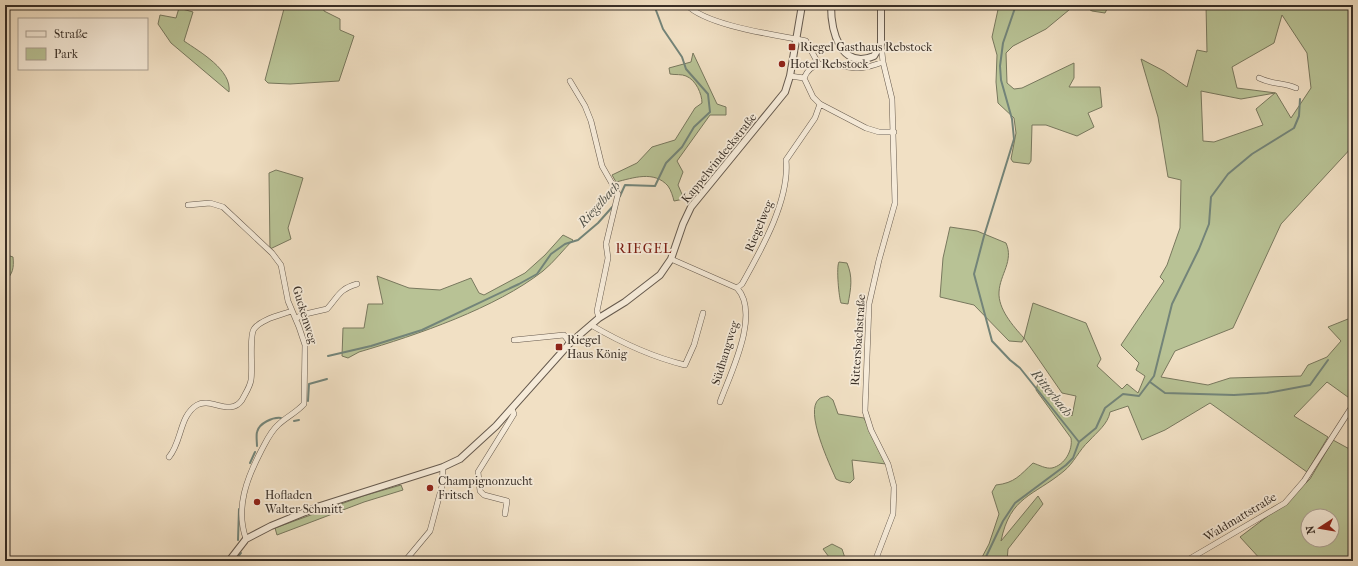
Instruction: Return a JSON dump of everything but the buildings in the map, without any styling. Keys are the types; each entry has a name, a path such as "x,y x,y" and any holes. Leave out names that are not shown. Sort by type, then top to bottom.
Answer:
{"street":[{"path":"687,5 697,14 746,29 806,40 810,44 819,65"},
{"name":"Kappelwindeckstraße","path":"229,561 246,539 295,515 382,485 443,467 460,460 469,453 512,409 570,343 599,318 660,275 671,259 683,224 691,208 781,98 788,86 802,5"},
{"path":"831,5 834,33 844,51 854,59 867,59 878,52 881,44 881,5"},
{"name":"Rittersbachstraße","path":"875,561 893,514 894,487 888,464 871,430 865,411 864,396 869,304 875,274 895,203 892,99 883,62 881,44"},
{"path":"804,78 810,69 819,65 831,63 856,68 872,66 883,62"},
{"path":"790,76 804,78"},
{"path":"804,78 813,97 820,104 866,128 879,132 894,132"},
{"path":"1259,78 1271,84 1284,83 1296,88"},
{"path":"570,81 585,106 591,121 602,166 618,194 606,244 608,258 597,310 599,318"},
{"name":"Riegelweg","path":"737,288 742,284 766,242 782,198 787,172 786,160 815,118 820,104"},
{"name":"Guckenweg","path":"188,205 210,203 219,205 272,253 283,271 288,301 305,346 305,399 300,408 278,425 272,432 248,477 244,491 243,510 243,526 246,539"},
{"path":"671,259 737,288"},
{"path":"296,319 301,315 327,309 337,295 345,288 357,284"},
{"name":"Südhangweg","path":"720,402 746,328 745,299 737,288"},
{"path":"169,457 174,452 186,416 193,408 200,404 228,408 236,406 241,401 251,381 253,357 251,336 253,330 271,319 292,311"},
{"path":"591,325 618,340 655,356 685,365 694,345 703,313"},
{"path":"514,340 564,335 570,343"},
{"name":"Waldmattstraße","path":"1186,561 1285,502 1304,481 1353,405"},
{"path":"505,514 507,501 484,495 480,491 478,472 509,424 514,414 512,409"},
{"path":"405,561 430,531 442,486 443,467"}],"green space":[{"path":"285,5 323,5 324,11 340,19 340,30 354,36 339,81 290,84 268,83 265,80"},
{"path":"999,5 1075,5 1046,29 1013,46 1006,53 1007,83 1014,89 1022,88 1074,63 1074,78 1069,87 1100,87 1102,107 1088,113 1094,127 1077,136 1046,125 1032,125 1031,161 1029,164 1013,162 1011,159 1016,133 1014,118 998,103 996,82 997,55 992,37"},
{"path":"1082,5 1109,5 1105,13 1092,11"},
{"path":"1206,5 1353,5 1353,146 1281,224 1233,328 1175,351 1161,377 1208,385 1230,378 1301,376 1308,365 1327,357 1341,341 1328,327 1353,317 1352,400 1327,382 1294,416 1328,437 1307,472 1210,403 1165,430 1142,440 1128,406 1110,412 1105,424 1085,445 1068,468 1033,492 1017,506 1010,515 1001,541 1038,496 1043,504 1008,549 1007,561 980,561 989,544 999,514 992,492 996,485 1013,480 1021,475 1033,463 1047,468 1057,466 1061,464 1069,452 1071,447 1071,438 1036,390 1038,383 1042,385 1072,416 1076,396 1062,393 1024,338 1033,303 1086,323 1101,359 1097,366 1122,389 1127,384 1138,393 1145,376 1136,370 1139,363 1121,345 1164,281 1160,277 1167,265 1180,228 1181,180 1168,177 1158,117 1141,59 1164,71 1187,87 1197,50 1207,52","holes":["1282,15 1307,53 1311,88 1291,118 1276,93 1237,88 1232,67 1274,43","1201,91 1241,99 1275,93 1256,109 1263,125 1214,142 1203,141"]},
{"path":"179,8 193,12 184,41 214,62 225,76 229,84 229,92 171,43 158,24 160,15 176,18"},
{"path":"693,53 717,104 726,107 726,115 710,115 677,161 683,172 678,185 684,199 674,201 668,186 656,178 643,176 616,182 612,175 637,163 652,147 675,140 695,108 702,103 700,92 690,78 684,75 670,74 669,68 691,62"},
{"path":"276,170 303,178 288,228 291,239 270,249 269,173"},
{"path":"950,227 977,231 1006,243 1008,250 1008,262 1000,285 999,298 1007,317 1024,338 1022,342 1009,341 974,305 940,297 943,258"},
{"path":"563,235 573,240 551,264 543,271 503,297 430,329 359,352 348,358 342,356 343,328 364,328 368,304 383,304 377,276 409,288 440,290 471,278 479,293 484,295 525,273 545,255"},
{"path":"5,251 7,255 13,257 13,264 11,273 5,281"},
{"path":"839,262 847,263 850,273 851,288 848,304 841,303 840,300 838,276"},
{"path":"828,396 833,400 838,414 864,418 886,464 852,460 854,479 850,483 836,479 824,451 816,426 814,415 815,405 820,398"},
{"path":"1333,440 1353,451 1353,561 1262,561 1240,537 1285,503 1310,479"},
{"path":"401,485 403,490 364,502 277,535 275,528 363,496"},
{"path":"832,544 842,549 846,561 832,561 823,549"}],"waterway":[{"name":"Riegelbach","path":"620,196 625,185 655,186 666,163 682,147 694,127 710,112 708,94 686,69 682,57 663,29 654,5"},
{"name":"Ritterbach","path":"984,561 1003,521 1015,503 1066,465 1073,458 1079,442 1020,368 992,341 974,274 984,236 1014,139 1012,119 1001,80 1000,66 1003,43 1016,5"},
{"path":"1079,442 1096,428 1105,408 1123,394 1139,396 1154,376 1172,304 1199,249 1209,224 1211,197 1228,174 1252,154 1294,128 1299,116 1300,99"},
{"name":"Riegelbach","path":"328,356 371,346 422,330 519,284 537,274 551,254 565,244 578,240 598,223 614,205"},
{"path":"1150,382 1165,393 1234,395 1267,393 1310,385 1328,360"},
{"path":"308,401 309,384 327,379"},
{"path":"257,446 257,434 260,426 270,420 281,418"},
{"path":"294,421 299,420"},
{"path":"250,463 255,452"},
{"path":"238,540 239,509"},
{"path":"235,561 241,553"}],"place":[{"name":"Riegel Gasthaus Rebstock","path":"792,47"},
{"name":"Hotel Rebstock","path":"782,64"},
{"name":"Riegel Haus König","path":"559,347"},
{"name":"Champignonzucht Fritsch","path":"430,488"},
{"name":"Hofladen Walter Schmitt","path":"257,502"}],"district":[{"name":"RIEGEL","path":"644,248"}]}
